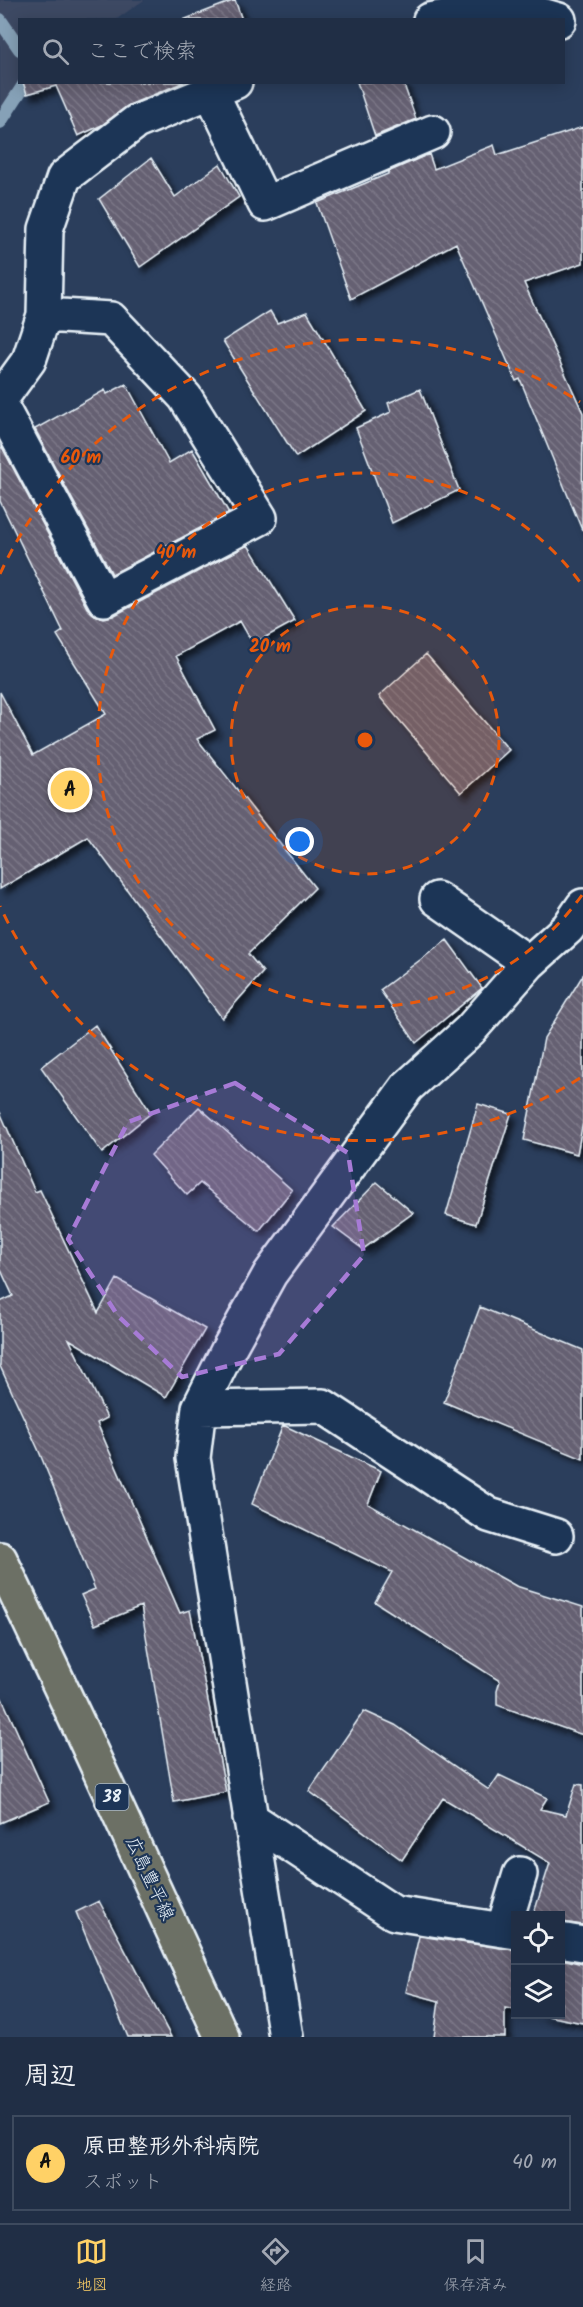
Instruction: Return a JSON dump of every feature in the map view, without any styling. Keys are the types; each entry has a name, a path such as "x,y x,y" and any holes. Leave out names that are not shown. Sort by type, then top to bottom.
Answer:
{"main road":[{"name":"広島豊平線","path":"0,1559 222,2037"}],"street":[{"path":"440,18 507,5 554,18"},
{"path":"565,21 583,26"},
{"path":"44,315 111,319 185,397 260,518 104,599 0,402 29,360 44,315 46,229 64,177 136,122 223,87 265,204 433,132"},
{"path":"437,899 528,963"},
{"path":"286,2037 193,1458 199,1408 270,1274 407,1087 470,1030 528,963 578,924"},
{"path":"199,1408 322,1406 489,1515 556,1536"},
{"path":"250,1818 394,1913 509,1931 520,1874"},
{"path":"565,1941 583,1944"}],"highlighted area":[{"path":"235,1083 348,1153 364,1255 279,1354 182,1377 118,1316 68,1239 128,1122"}],"shaded area":[{"path":"0,0 144,0 118,18 18,18 19,84 0,111"}],"building":[{"path":"235,0 241,18 188,18"},
{"path":"24,84 179,84 129,105 102,125 78,136 56,86 27,94"},
{"path":"358,84 404,84 416,119 375,136"},
{"path":"583,127 583,263 524,283 583,413 582,530 520,379 516,381 456,243 351,299 317,203 388,174 429,154 434,169 494,145 497,155"},
{"path":"151,158 175,197 220,164 239,197 140,267 99,199"},
{"path":"270,311 277,323 307,312 366,411 296,457 223,341"},
{"path":"126,384 169,463 192,449 229,513 112,574 35,429 105,390 107,394"},
{"path":"420,389 459,490 392,523 356,428 391,412 388,403"},
{"path":"2,447 87,608 95,615 104,618 113,616 248,545 295,621 253,644 240,621 176,656 215,730 197,739 315,888 248,954 263,972 222,1018 88,837 0,889 0,692 33,755 106,714 57,635 63,631 0,501 0,449"},
{"path":"426,654 509,750 461,793 379,696"},
{"path":"447,940 482,988 416,1043 380,990"},
{"path":"583,975 583,1122 577,1154 524,1140 544,1038"},
{"path":"95,1025 151,1113 102,1153 41,1067"},
{"path":"478,1104 511,1114 476,1224 446,1215"},
{"path":"199,1107 292,1190 259,1231 200,1183 187,1195 151,1155"},
{"path":"0,1112 35,1192 40,1190 98,1313 117,1279 205,1329 166,1397 69,1339 107,1418 97,1423 180,1613 190,1610 226,1792 174,1802 141,1606 95,1625 81,1595 95,1589 38,1449 0,1366 0,1302 13,1296 0,1268"},
{"path":"377,1182 413,1213 363,1249 333,1227"},
{"path":"480,1307 583,1350 583,1459 444,1402"},
{"path":"283,1425 381,1471 368,1504 516,1586 583,1607 583,1735 497,1705 500,1681 375,1602 392,1572 252,1504"},
{"path":"0,1694 49,1802 0,1823"},
{"path":"364,1711 395,1725 489,1790 499,1775 547,1798 540,1809 566,1815 576,1784 583,1785 583,1925 565,1923 565,1911 535,1911 550,1863 443,1798 402,1860 309,1791"},
{"path":"99,1901 171,2037 128,2037 76,1912"},
{"path":"419,1936 511,1949 511,2009 505,2008 505,2037 434,2037 439,2001 406,1992"},
{"path":"565,1960 583,1964 583,2023 563,2019 565,2019"}],"waterway":[{"path":"0,20 18,46"},
{"path":"0,122 25,84"}],"place":[{"name":"原田整形外科病院","path":"70,790"}]}
